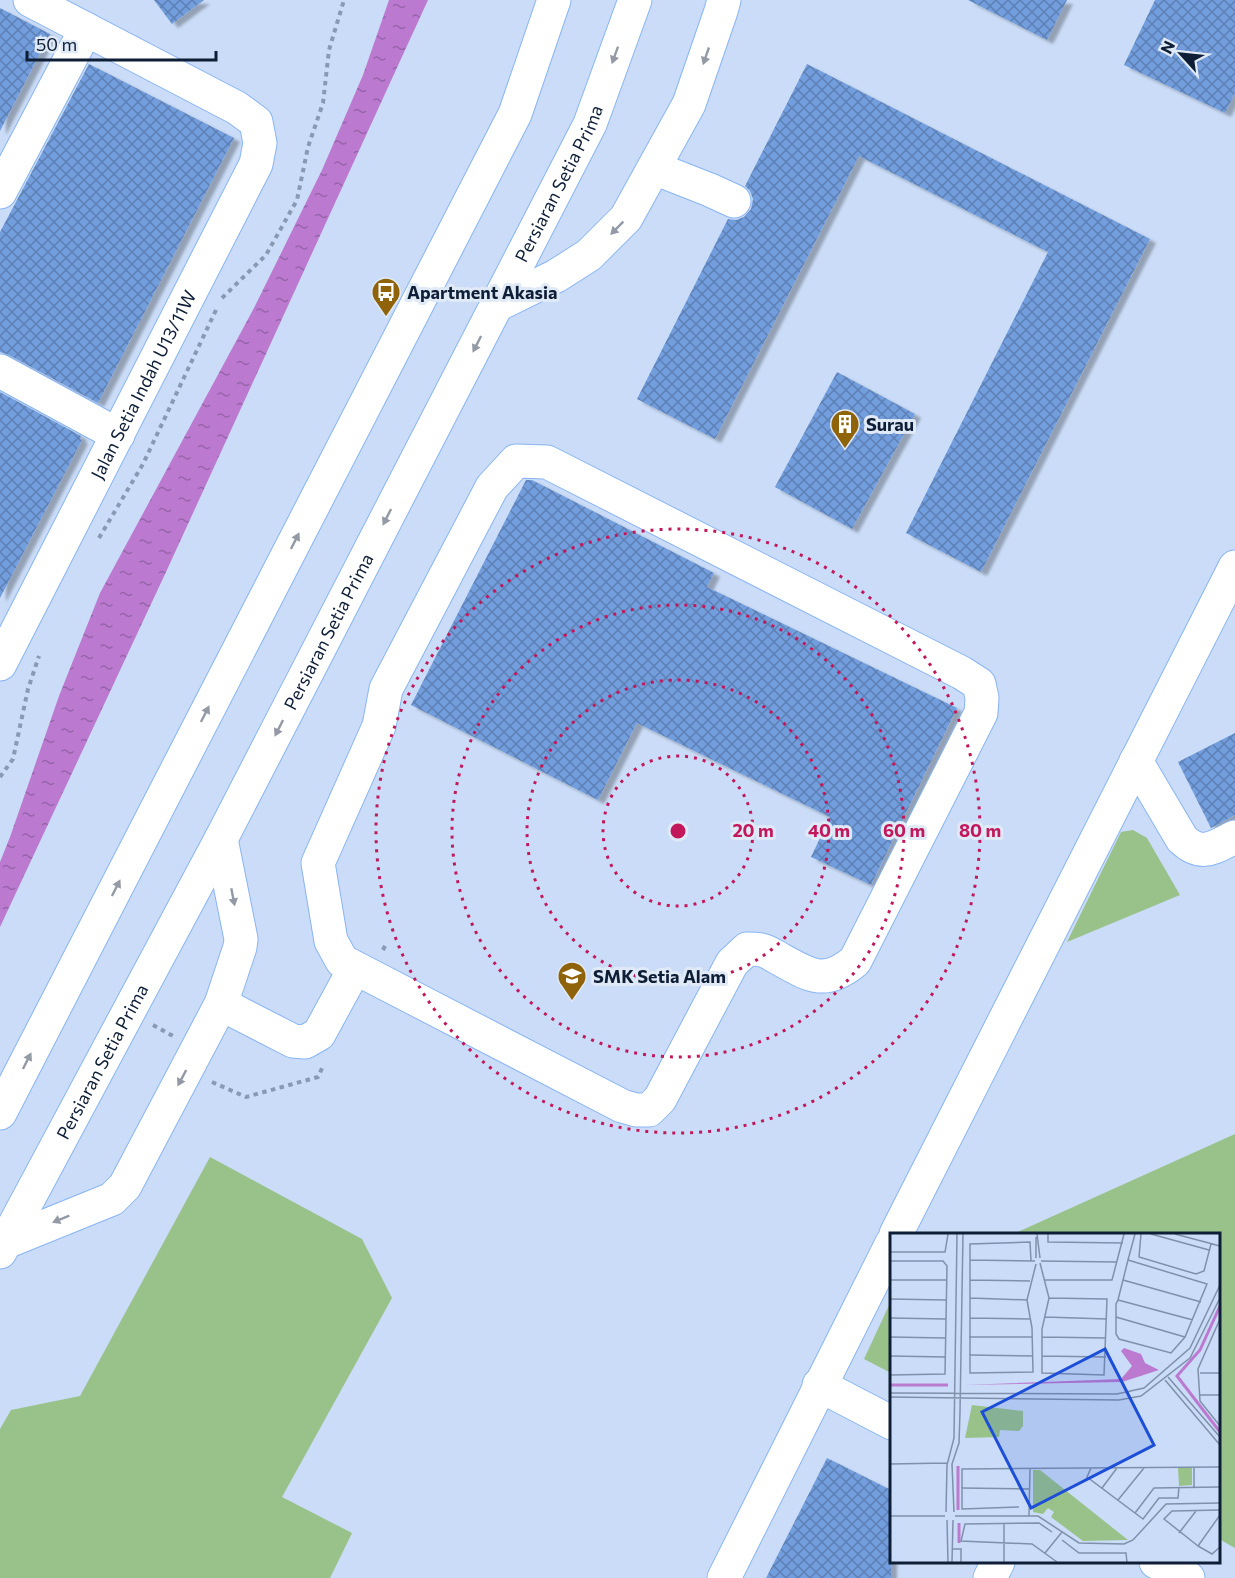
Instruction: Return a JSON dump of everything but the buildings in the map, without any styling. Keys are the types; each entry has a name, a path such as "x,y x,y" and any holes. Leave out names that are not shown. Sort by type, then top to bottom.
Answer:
{"street":[{"path":"0,192 86,29 30,0"},
{"path":"0,1113 514,114 554,0"},
{"name":"Persiaran Setia Prima","path":"3,1247 221,839 590,124 635,0"},
{"path":"497,305 556,276 589,255 626,218 690,104 724,0"},
{"name":"Jalan Setia Indah U13/11W","path":"0,664 256,164 260,143 256,122 237,108 86,29"},
{"path":"654,168 734,201"},
{"path":"0,371 118,435"},
{"path":"516,461 547,462 962,673 979,684 982,698 981,713 855,961 845,969 818,977 763,950 747,949 732,963 660,1099 649,1110 636,1110 622,1106 355,968 342,961 331,941 318,863 379,726 386,689 492,488 516,461"},
{"path":"897,1233 1235,567"},
{"path":"1137,761 1182,839 1188,844 1209,850 1235,837"},
{"path":"3,1247 112,1199 125,1186 221,1004 241,939 221,839"},
{"path":"221,1004 292,1041 305,1042 319,1034 355,968"},
{"path":"724,1578 890,1245"},
{"path":"819,1384 890,1422"},
{"path":"990,1578 998,1563"},
{"path":"1158,1563 1188,1578"}],"path":[{"path":"108,525 143,464 222,297 266,255 297,200 308,147 322,103 329,50 344,0"},
{"path":"0,777 13,759 28,689"}],"green space":[{"path":"1133,830 1147,838 1180,895 1067,942 1121,832"},
{"path":"1235,1134 1235,1548 1220,1540 1220,1233 1015,1233"},
{"path":"210,1157 362,1239 392,1298 282,1497 352,1533 330,1578 0,1578 0,1429 11,1410 80,1396"},
{"path":"890,1303 890,1372 864,1359"}],"water":[{"path":"389,0 428,0 166,572 0,927 0,862 59,696 100,593 254,308 322,170 363,75"}],"place":[{"name":"Apartment Akasia","path":"386,318"},
{"name":"Surau","path":"845,450"},
{"name":"SMK Setia Alam","path":"572,1002"}]}
